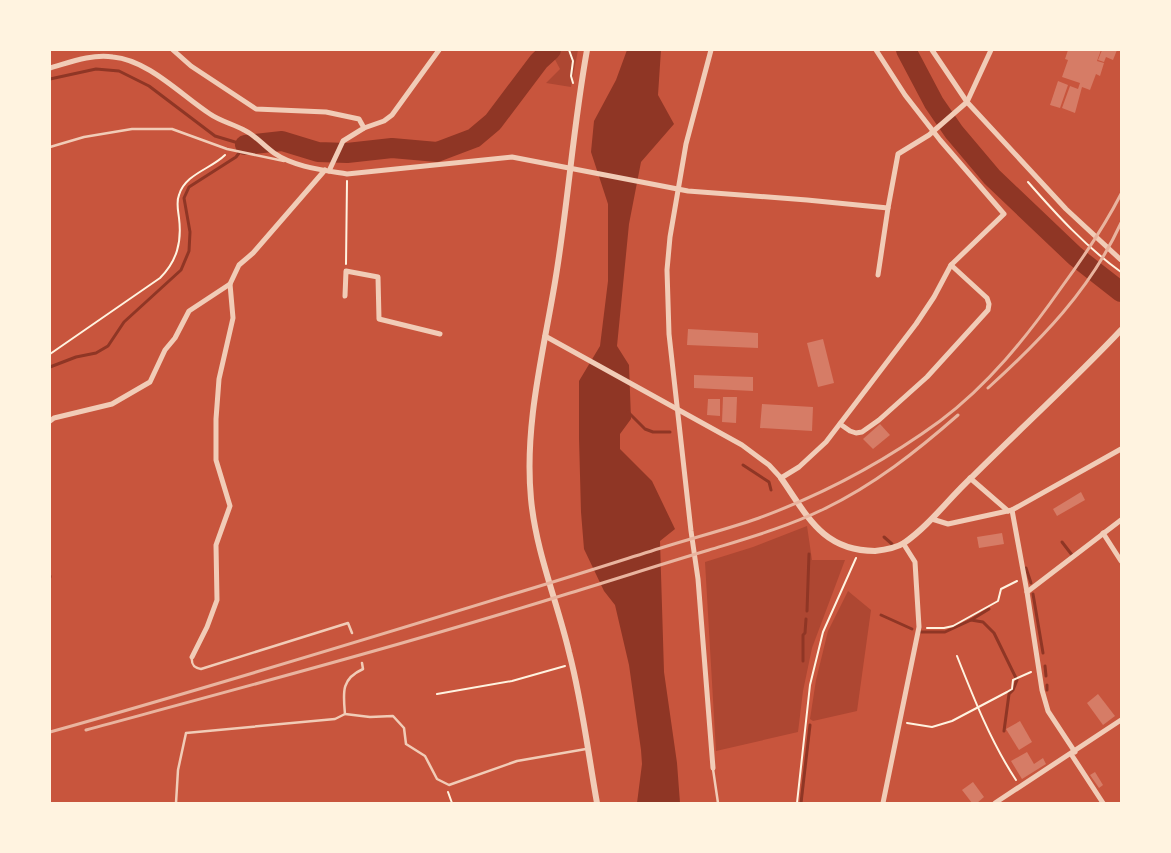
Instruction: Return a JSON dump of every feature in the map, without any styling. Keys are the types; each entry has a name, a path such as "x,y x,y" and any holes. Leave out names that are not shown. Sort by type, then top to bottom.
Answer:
{"street":[{"path":"173,50 191,66 256,109 326,112 359,118 364,128"},
{"path":"192,657 207,627 217,600 216,545 230,506 216,460 216,419 219,379 233,318 230,284 239,265 253,253 332,164 343,141 364,128 384,121 392,115 439,50"},
{"path":"587,50 580,88 555,281 536,384 531,428 531,496 541,556 572,664 597,803"},
{"path":"711,50 686,144 670,237 667,270 669,334 698,579 713,768"},
{"path":"781,478 799,467 826,442 916,324 934,297 951,265 1004,214 933,132 905,96 876,50"},
{"path":"932,50 965,104 1066,209 1121,260"},
{"path":"878,275 898,154 933,132 965,104 991,50"},
{"path":"50,68 94,56 114,57 134,62 162,78 212,116 246,130 274,154 292,162 347,174 512,157 678,190 888,208"},
{"path":"840,424 850,432 856,433 862,432 879,420 927,377 988,310 990,304 987,298 951,265"},
{"path":"345,296 346,271 378,277 378,319 440,334"},
{"path":"50,421 54,418 112,404 150,382 165,350 175,338 189,311 230,284"},
{"path":"546,336 742,445 769,464 814,525 827,538 842,545 875,551 893,548 903,543 932,519 970,478 1120,334"},
{"path":"932,519 948,524 1010,510 1121,448"},
{"path":"970,478 1010,510 1027,592 1039,663 1039,677 1048,711 1103,803"},
{"path":"1027,592 1121,520"},
{"path":"1103,533 1121,562"},
{"path":"883,803 919,627 915,562 903,543"},
{"path":"995,803 1121,720"}],"lane":[{"path":"50,147 84,137 132,129 172,129 227,149 292,162"},
{"path":"192,657 191,662 193,666 201,669 348,623 352,633"},
{"path":"345,714 343,699 345,685 349,678 363,669 362,662"},
{"path":"176,803 178,770 186,733 335,719 345,714 370,717 393,716 404,728 406,744 425,756 437,779 449,785 517,762 588,749"},
{"path":"713,768 718,803"}],"path":[{"path":"569,50 574,61"},
{"path":"50,354 160,278 171,268 177,255 179,243 178,195 194,176 223,157 227,153 227,149"},
{"path":"346,271 347,174"},
{"path":"797,803 810,685 823,632 860,549"},
{"path":"919,627 944,628 953,626 998,601 1001,589 1024,578"},
{"path":"957,656 977,708 1004,762 1020,787"},
{"path":"437,694 512,681 572,664"},
{"path":"900,722 932,728 952,722 1012,689 1013,680 1018,677 1033,671 1039,677"},
{"path":"445,783 452,803"}],"shaded area":[{"path":"550,50 578,50 571,87 546,83 560,69"},
{"path":"627,50 661,50 658,95 674,124 641,162 629,224 617,346 629,365 631,419 620,434 620,449 652,481 675,529 660,541 664,672 677,763 680,803 637,803 642,764 629,665 615,605 604,591 584,549 581,512 579,381 600,346 608,281 608,204 591,152 594,121 616,80"},
{"path":"807,526 812,560 845,560 812,648 803,691 798,732 716,751 705,562 753,547"},
{"path":"848,591 871,610 857,711 813,721 810,719 816,680 828,631"}],"building":[{"path":"1068,50 1101,50 1097,61 1104,63 1100,76 1096,74 1090,90 1082,87 1075,113 1062,108 1070,86 1078,89 1080,83 1062,77 1068,60 1065,59"},
{"path":"1102,50 1117,50 1113,60 1106,57 1104,62 1098,60"},
{"path":"1058,81 1068,85 1060,108 1050,105"},
{"path":"688,329 758,333 758,348 687,345"},
{"path":"823,339 834,383 818,387 807,343"},
{"path":"694,375 753,377 753,391 694,388"},
{"path":"723,397 737,397 736,423 722,422"},
{"path":"708,399 720,399 720,416 707,415"},
{"path":"762,404 813,407 812,431 760,428"},
{"path":"880,424 890,435 873,449 863,439"},
{"path":"1081,492 1085,500 1057,516 1053,509"},
{"path":"1002,533 1004,544 979,548 977,537"},
{"path":"1098,694 1115,716 1103,725 1087,703"},
{"path":"1020,721 1032,742 1019,750 1006,729"},
{"path":"1027,752 1034,764 1043,758 1046,764 1022,779 1011,761"},
{"path":"1095,772 1103,785 1099,788 1090,775"},
{"path":"973,782 984,797 977,803 972,803 962,790"}],"waterway":[{"path":"245,145 282,141 318,152 347,153 392,148 437,152 474,138 493,122 539,61 551,50"},
{"path":"906,50 934,103 954,132 992,177 1075,256 1121,292"},
{"path":"50,79 96,69 119,71 149,86 215,136 245,145 236,157 189,187 184,198 190,232 189,251 181,270 124,322 108,346 96,353 76,357 50,367"},
{"path":"628,412 645,429 653,432 670,432"},
{"path":"743,465 769,482 771,490"},
{"path":"884,537 892,544"},
{"path":"1062,542 1072,555"},
{"path":"807,611 809,554"},
{"path":"1026,568 1031,583"},
{"path":"1033,594 1043,653"},
{"path":"921,632 945,632 989,609"},
{"path":"881,615 912,629"},
{"path":"803,661 803,635 805,633 806,619"},
{"path":"971,620 983,622 994,633 1017,680 1009,694 1004,731"},
{"path":"1045,666 1046,676"},
{"path":"1047,685 1047,690"},
{"path":"801,803 810,725"}],"railway":[{"path":"50,732 280,665 736,526 783,509 830,488 919,436 958,407 990,376 1020,343 1048,307 1085,254 1121,194"},
{"path":"988,388 1046,332 1080,292 1109,247 1121,223"},
{"path":"86,730 450,629 782,527 842,500 878,478 927,442 958,415"}]}
